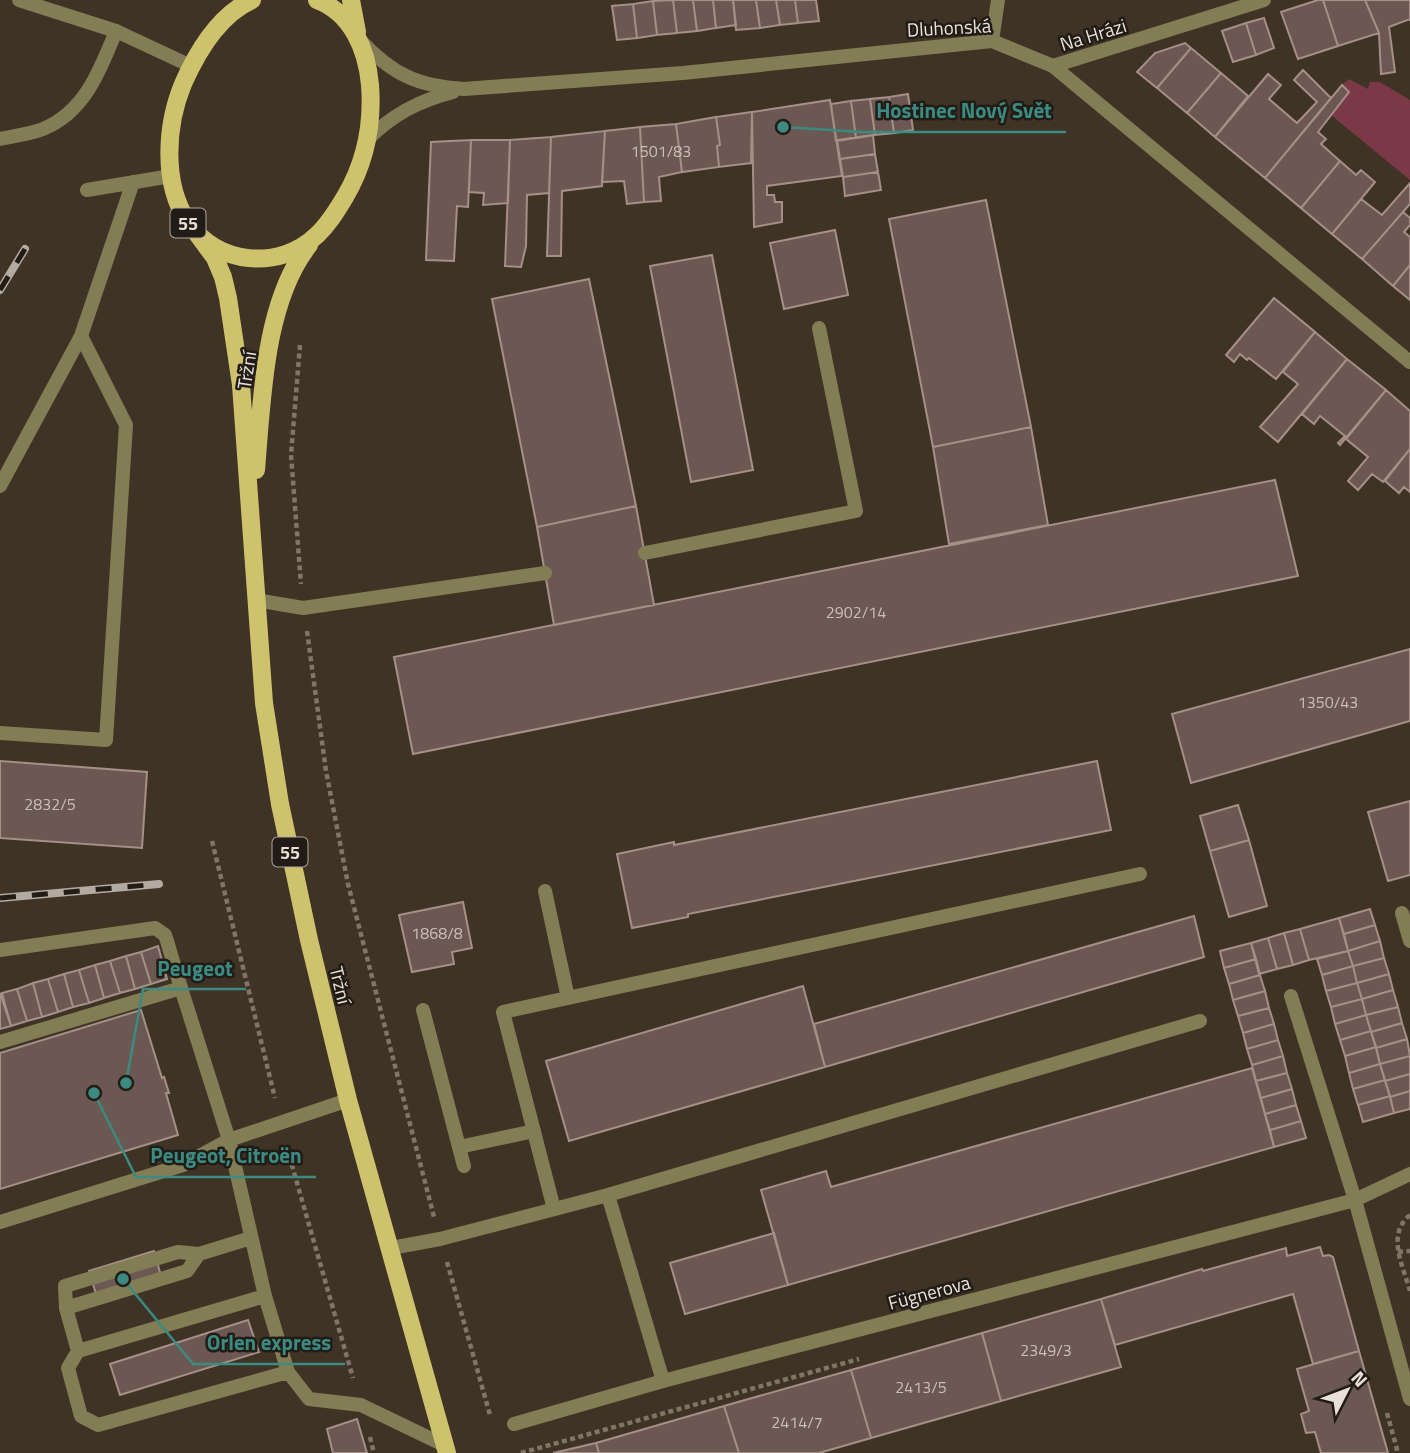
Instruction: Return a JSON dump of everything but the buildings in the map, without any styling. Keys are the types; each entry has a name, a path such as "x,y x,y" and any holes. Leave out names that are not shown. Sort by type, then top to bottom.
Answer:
{"main road":[{"name":"Dluhonská","path":"252,0 233,12 217,27 191,66 173,120 170,152 171,176 181,210 198,236 217,249 239,257 261,259 282,256 317,235 333,216 348,191 367,140 371,99 369,77 359,39 345,19 317,0"},
{"name":"55","path":"351,0 359,39"},
{"name":"Tržní","path":"251,523 264,382 278,306 292,270 317,235"},
{"name":"Tržní","path":"198,236 215,258 223,277 241,386 264,703 280,804 309,940 348,1100 447,1451"}],"street":[{"path":"19,0 116,31 191,66"},
{"path":"992,41 998,0"},
{"name":"Na Hrázi","path":"1053,66 1264,0"},
{"path":"0,139 42,130 76,108 98,77 116,31"},
{"name":"Dluhonská","path":"359,39 376,57 395,71 434,87 464,89 683,73 992,41 1053,66 1410,362"},
{"name":"Dluhonská","path":"367,140 394,116 414,104 464,89"},
{"path":"88,190 171,176"},
{"path":"0,486 81,337 134,183"},
{"path":"645,553 856,511 819,328"},
{"path":"0,733 106,740 126,425 81,337"},
{"path":"256,600 303,608 545,573"},
{"path":"554,1209 503,1012 1140,874"},
{"path":"545,891 568,998"},
{"path":"1402,913 1410,941"},
{"path":"0,950 155,928 164,935 229,1140 265,1296 288,1372 309,1399 361,1405 447,1451"},
{"path":"0,1042 181,988"},
{"path":"1291,996 1355,1200 1410,1399"},
{"path":"423,1010 464,1166"},
{"path":"391,1248 440,1240 608,1195 1200,1021"},
{"path":"0,1222 183,1165 229,1140 348,1100"},
{"path":"459,1147 534,1131"},
{"name":"Fügnerova","path":"514,1424 663,1381 1355,1200 1410,1174"},
{"path":"608,1195 663,1381"},
{"path":"78,1351 66,1308 65,1286 178,1252 199,1254 251,1238"},
{"path":"66,1308 187,1271 199,1254"},
{"path":"265,1296 78,1351 68,1368 81,1416 98,1425 288,1372"}],"path":[{"path":"300,335 291,455 303,608 326,771 348,884 440,1240 494,1427"},
{"path":"1410,1214 1398,1228 1396,1240 1410,1291"},
{"path":"521,1453 869,1356"},
{"path":"1384,1402 1398,1453"}],"shaded area":[{"path":"1349,79 1368,89 1370,82 1380,82 1410,100 1410,180 1331,115 1349,92 1342,85"}],"railway":[{"path":"0,290 25,249"},
{"path":"0,898 159,884"}],"place":[{"name":"Hostinec Nový Svět","path":"783,127"},
{"name":"Peugeot","path":"126,1083"},
{"name":"Peugeot, Citroën","path":"94,1093"},
{"name":"Orlen express","path":"123,1279"}]}
